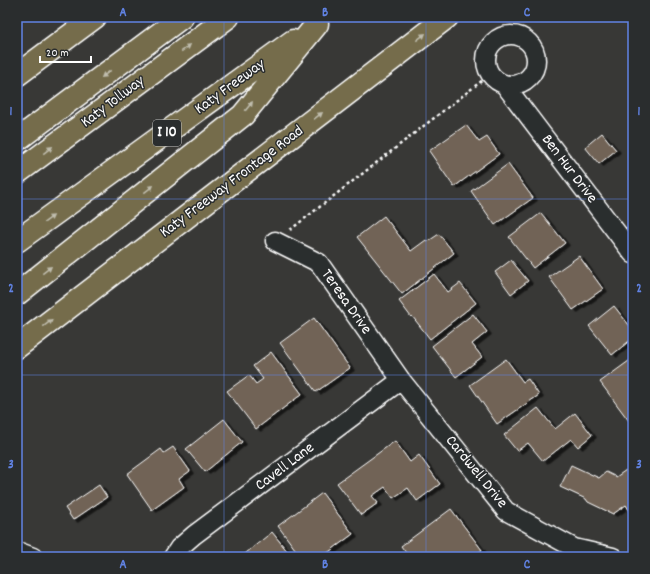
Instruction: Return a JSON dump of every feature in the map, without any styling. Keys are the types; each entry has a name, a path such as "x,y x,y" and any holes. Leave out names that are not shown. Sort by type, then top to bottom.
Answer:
{"main road":[{"path":"17,75 95,17"},
{"name":"Katy Tollway","path":"17,140 182,17"},
{"name":"Katy Tollway","path":"17,173 228,17"},
{"name":"Katy Freeway Frontage Road","path":"17,347 447,17"},
{"path":"17,294 243,115 322,20"},
{"name":"Katy Freeway","path":"17,241 322,20"}],"street":[{"name":"Ben Hur Drive","path":"497,80 631,248"},
{"name":"Teresa Drive","path":"275,241 319,263 401,380"},
{"name":"Cavell Lane","path":"173,557 179,548 194,535 401,380"},
{"name":"Cardwell Drive","path":"401,380 506,511 574,548 613,557"},
{"path":"17,551 33,557"}],"path":[{"path":"275,241 497,80"}],"building":[{"path":"466,125 479,142 487,137 499,154 454,187 429,151"},
{"path":"602,133 616,150 599,164 585,147"},
{"path":"508,164 533,198 495,225 471,191"},
{"path":"541,213 565,243 533,268 509,237"},
{"path":"384,216 411,251 426,240 427,242 439,234 454,253 402,294 357,237"},
{"path":"579,256 603,289 573,310 549,277"},
{"path":"511,260 528,281 511,294 495,272"},
{"path":"434,274 448,292 460,283 476,303 430,339 399,301"},
{"path":"614,306 633,330 633,338 612,355 589,326"},
{"path":"473,314 487,332 472,344 482,357 456,377 432,346"},
{"path":"314,318 350,368 316,392 280,343"},
{"path":"271,352 302,394 256,429 227,391 249,375 256,384 263,379 253,366"},
{"path":"633,358 633,418 629,421 600,382"},
{"path":"506,359 523,382 528,379 539,395 497,424 470,385"},
{"path":"538,408 555,429 575,413 592,435 578,447 571,439 543,461 528,443 517,451 504,435"},
{"path":"224,419 242,442 205,472 186,449"},
{"path":"395,441 410,462 419,455 440,484 417,501 408,488 393,498 385,487 372,496 378,503 361,515 337,483"},
{"path":"173,447 190,471 179,479 184,487 152,510 127,474 161,449 164,453"},
{"path":"571,465 599,478 606,472 616,477 626,470 633,481 633,516 626,505 613,514 560,487"},
{"path":"99,485 107,497 73,520 65,508"},
{"path":"322,493 353,534 322,557 301,557 278,526"},
{"path":"451,509 482,550 472,557 409,557 401,546"},
{"path":"272,532 292,557 241,557"}]}
